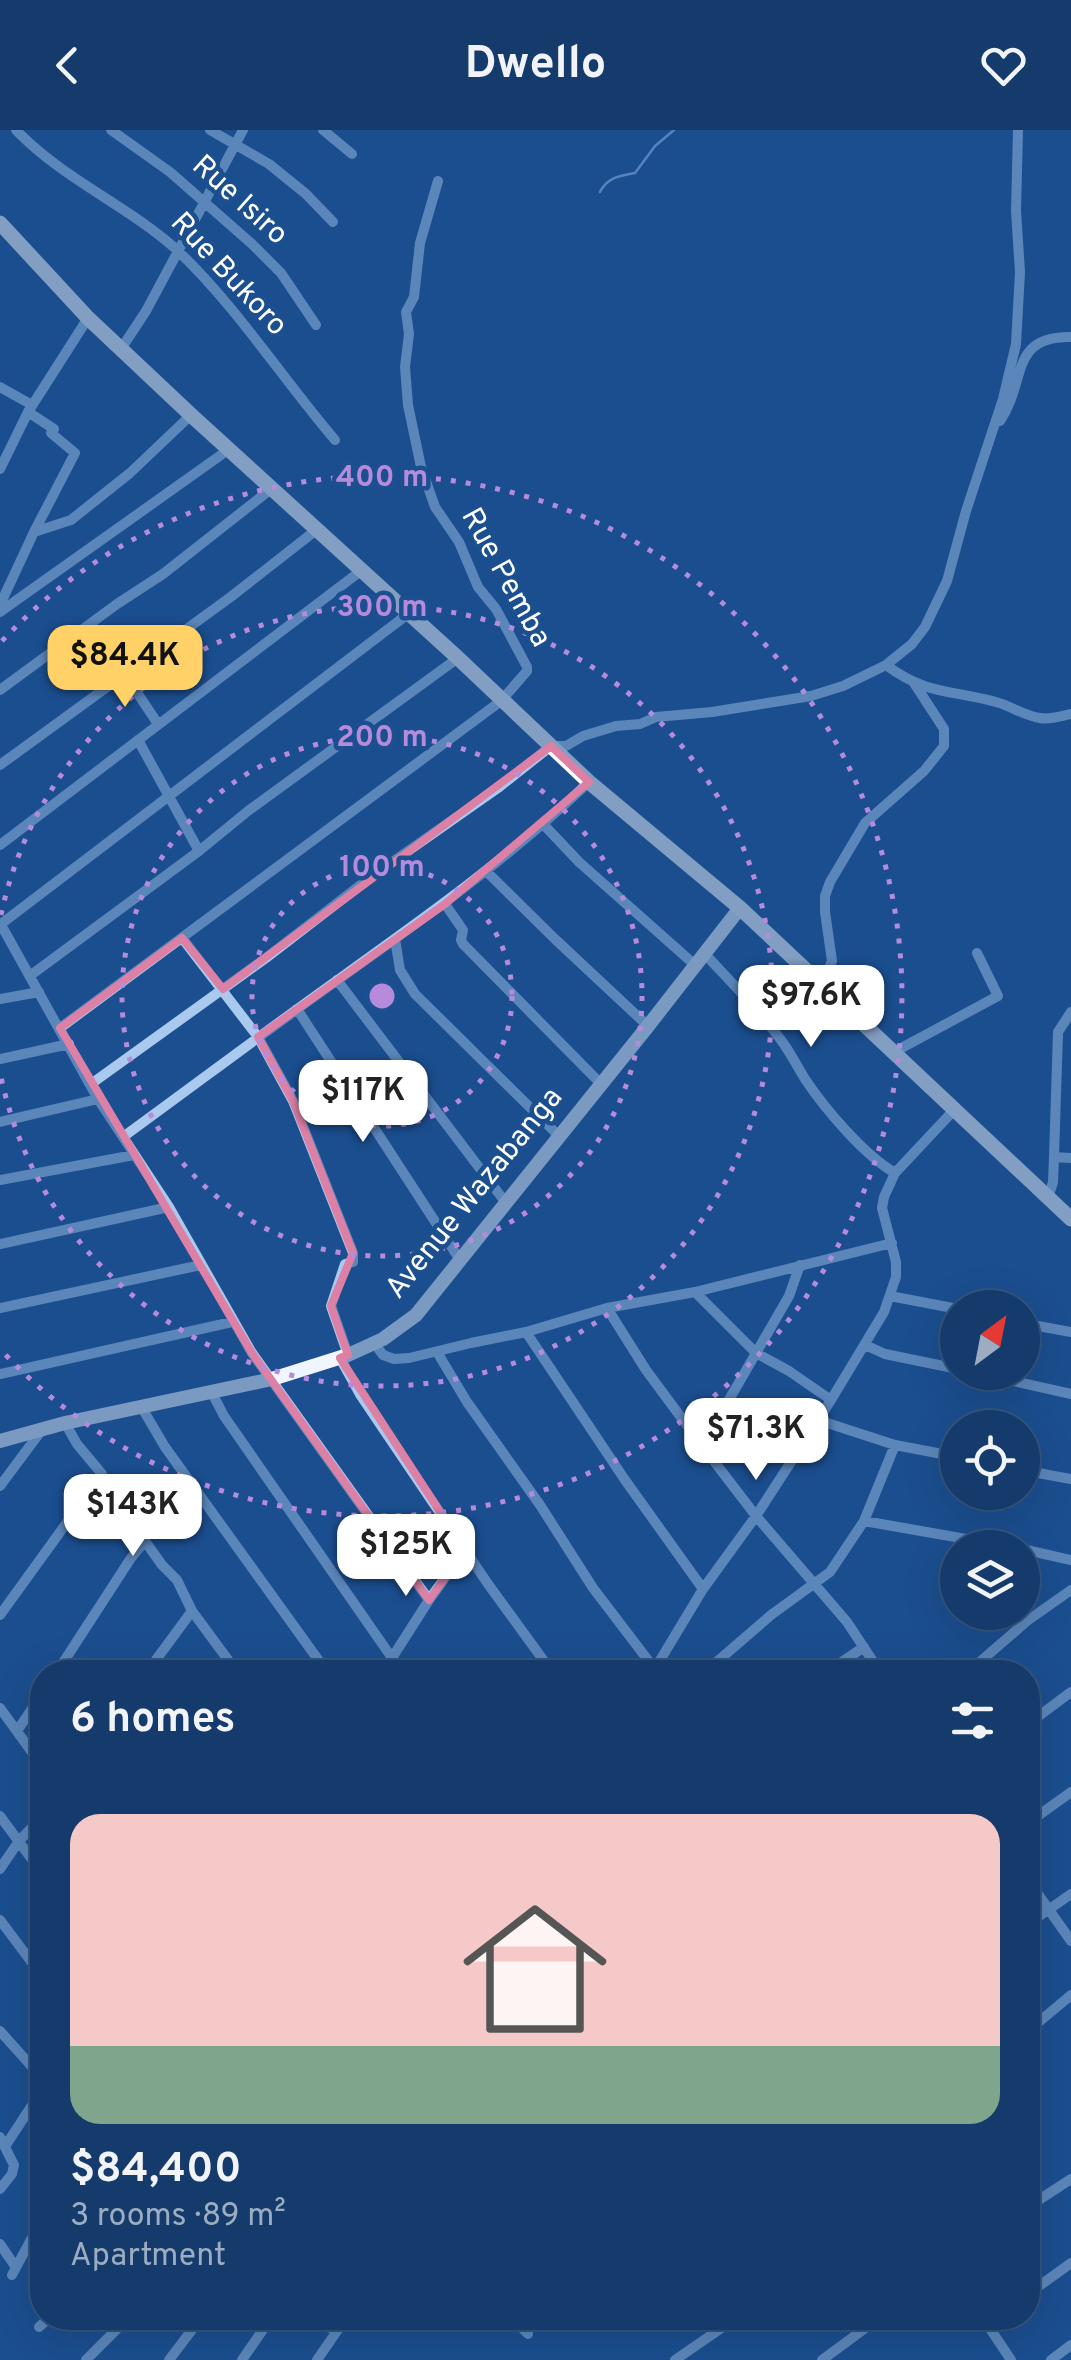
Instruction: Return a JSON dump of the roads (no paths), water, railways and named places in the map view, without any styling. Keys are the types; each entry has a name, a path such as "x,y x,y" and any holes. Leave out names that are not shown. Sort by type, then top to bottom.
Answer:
{"highway":[{"path":"0,223 88,318 190,416 589,782 740,908 1071,1219"}],"main road":[{"name":"Avenue Wazabanga","path":"0,1441 64,1423 272,1380 374,1343 416,1315 740,908"}],"street":[{"name":"Rue Bukoro","path":"16,130 63,170 143,221 178,251 268,353 335,440"},
{"name":"Rue Isiro","path":"110,130 170,172 226,220 281,273 316,325"},
{"path":"210,130 269,164 333,222"},
{"path":"122,349 243,130"},
{"path":"323,130 352,154"},
{"path":"91,1084 551,746 566,746 583,736 656,717 811,696 886,665 912,644 925,627 947,581 1016,344 1020,272 1016,210 1018,130"},
{"name":"Rue Pemba","path":"438,181 420,243 414,297 406,312 408,405 435,507 459,542 478,587 496,609 527,667 524,676 501,701"},
{"path":"0,468 30,408 88,318"},
{"path":"993,431 1014,396 1024,356 1042,340 1071,336"},
{"path":"0,387 54,429 51,433 75,453 0,608"},
{"path":"34,532 71,520 130,473 190,416"},
{"path":"0,608 80,558 228,450"},
{"path":"0,690 163,574 271,489"},
{"path":"0,766 316,531"},
{"path":"0,845 362,570"},
{"path":"408,614 0,924 98,1099 168,1207 232,1322 428,1600"},
{"path":"31,975 458,658"},
{"path":"886,665 914,683 1001,703 1041,718 1071,714"},
{"path":"124,673 158,724"},
{"path":"822,986 832,961 824,912 830,882 865,823 924,771 944,746 944,729 914,683"},
{"path":"60,1028 501,701"},
{"path":"138,740 199,851"},
{"path":"123,1137 446,904 544,825 589,782"},
{"path":"544,825 579,862 700,959 760,1013 826,1106 879,1164 895,1173"},
{"path":"486,871 648,1026"},
{"path":"446,904 463,930 463,944 601,1084"},
{"path":"182,938 258,1038 293,1101 353,1253 354,1262 345,1264 331,1306 344,1356 361,1396 543,1660"},
{"path":"395,939 400,970 415,994 559,1136"},
{"path":"894,1052 998,996 977,953"},
{"path":"337,980 506,1204"},
{"path":"0,999 39,992"},
{"path":"297,1009 460,1260"},
{"path":"1048,1198 1053,1182 1058,1032 1071,1012"},
{"path":"0,1059 69,1044"},
{"path":"0,1122 98,1099"},
{"path":"662,1660 703,1589 756,1516 865,1346 896,1277 882,1208 884,1197 895,1173 955,1109"},
{"path":"0,1180 134,1154"},
{"path":"1054,1156 1071,1158"},
{"path":"0,1244 168,1207"},
{"path":"374,1343 394,1359 409,1358 892,1243"},
{"path":"0,1308 202,1264"},
{"path":"700,1443 789,1296 800,1265"},
{"path":"695,1292 756,1353 789,1370 831,1400"},
{"path":"890,1296 940,1306"},
{"path":"607,1308 646,1370 700,1443 756,1516 847,1622 873,1660"},
{"path":"0,1374 232,1322"},
{"path":"1040,1326 1071,1332"},
{"path":"526,1332 703,1589"},
{"path":"865,1346 940,1365"},
{"path":"438,1352 467,1402 646,1660"},
{"path":"1040,1387 1071,1394"},
{"path":"212,1392 224,1416 392,1658 465,1550"},
{"path":"142,1408 165,1447 318,1660"},
{"path":"818,1420 894,1445 940,1454"},
{"path":"64,1423 102,1474 104,1492 176,1580 192,1611 228,1660"},
{"path":"0,1486 41,1431"},
{"path":"718,1660 759,1624 830,1572 864,1521 894,1445"},
{"path":"1040,1473 1071,1479"},
{"path":"0,1615 102,1474"},
{"path":"864,1521 940,1534"},
{"path":"65,1660 145,1541"},
{"path":"1040,1553 1071,1560"},
{"path":"983,1660 1027,1621 1071,1590"},
{"path":"156,1660 192,1611"},
{"path":"844,1660 864,1646"},
{"path":"1040,1715 1071,1692"},
{"path":"0,1708 30,1748"},
{"path":"18,1731 30,1712"},
{"path":"1040,1815 1071,1792"},
{"path":"0,1816 30,1856"},
{"path":"0,1869 30,1830"},
{"path":"1040,1914 1071,1894"},
{"path":"1040,1897 1071,1941"},
{"path":"0,1920 30,1960"},
{"path":"1040,2021 1071,1995"},
{"path":"0,2031 30,2065"},
{"path":"0,2189 14,2165 2,2141 30,2105"},
{"path":"1040,2199 1071,2179"},
{"path":"0,2244 13,2271 30,2246"},
{"path":"1040,2285 1071,2263"},
{"path":"86,2360 116,2330"},
{"path":"169,2360 192,2330"},
{"path":"242,2360 263,2330"},
{"path":"317,2360 336,2330"},
{"path":"524,2330 528,2334"},
{"path":"676,2360 719,2330"},
{"path":"822,2360 863,2330"},
{"path":"994,2330 1011,2360"},
{"path":"1051,2360 1071,2344"}],"waterway":[{"path":"600,192 610,180 635,173 655,146 674,130"}]}
